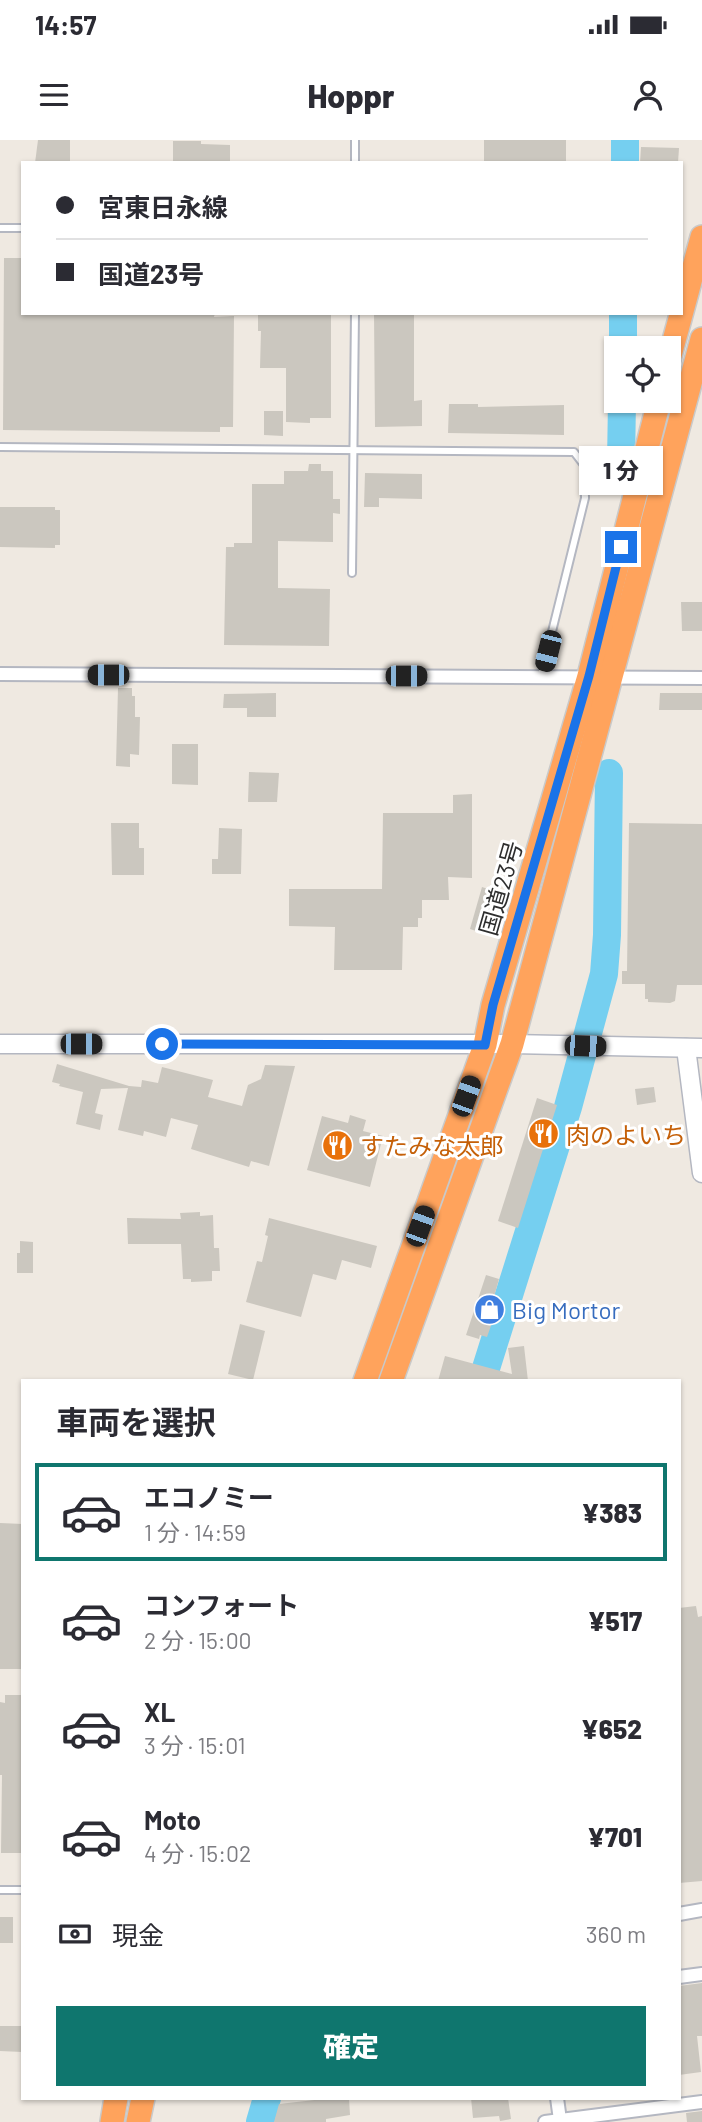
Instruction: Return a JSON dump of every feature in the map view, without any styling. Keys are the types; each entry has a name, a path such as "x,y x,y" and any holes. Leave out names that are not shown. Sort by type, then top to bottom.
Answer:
{"highway":[{"path":"683,307 702,237"},
{"path":"675,336 681,315"},
{"name":"国道23号","path":"366,1379 485,1045 493,1005 600,676 702,339"},
{"name":"国道23号","path":"392,1379 512,1044 600,676 656,413"},
{"path":"112,2122 116,2100"},
{"path":"138,2122 143,2100"}],"main road":[{"path":"0,1044 512,1044 694,1048 702,1173"}],"street":[{"path":"0,674 702,677"},
{"path":"681,1913 702,1910"},
{"path":"681,1977 702,1974"},
{"path":"557,2100 561,2121"},
{"path":"545,2122 702,2102"}],"lane":[{"path":"355,140 355,161"},
{"path":"0,228 21,228"},
{"path":"352,573 355,315"},
{"path":"0,447 574,452 584,464 584,498 541,676"},
{"path":"0,1890 21,1890"}],"building":[{"path":"38,140 70,140 70,161 35,161"},
{"path":"484,140 566,140 566,161 484,161"},
{"path":"173,141 230,145 230,161 173,161"},
{"path":"641,147 679,148 678,161 640,161"},
{"path":"4,258 21,258 21,315 234,316 233,427 220,427 220,432 3,430"},
{"path":"258,315 331,315 331,418 310,418 310,423 286,422 286,368 260,368 261,331 258,331"},
{"path":"374,315 414,315 414,401 422,400 422,426 375,427"},
{"path":"449,404 478,404 478,407 564,405 564,435 448,433"},
{"path":"264,411 283,411 283,436 264,435"},
{"path":"309,464 321,464 321,471 333,471 333,499 340,499 340,514 333,513 333,542 278,541 278,588 330,589 329,646 224,645 226,547 234,547 234,543 252,543 252,484 284,484 284,471 308,471"},
{"path":"365,473 422,474 422,499 379,498 379,507 364,507"},
{"path":"0,507 55,507 55,510 60,510 60,545 55,545 55,548 0,547"},
{"path":"681,602 702,602 702,631 682,631"},
{"path":"118,688 132,688 132,696 135,696 135,717 140,717 139,755 130,754 130,767 116,766"},
{"path":"276,693 276,717 247,717 247,708 223,708 224,694"},
{"path":"660,693 702,693 702,710 659,710"},
{"path":"172,744 198,744 198,785 172,784"},
{"path":"249,772 279,773 277,802 248,802"},
{"path":"472,794 472,878 448,877 449,900 422,900 422,918 418,918 418,927 403,927 402,970 334,970 335,927 289,926 289,889 382,889 383,813 453,813 453,795"},
{"path":"111,823 139,823 139,848 144,848 144,875 112,875"},
{"path":"629,823 702,824 702,985 677,985 675,1001 670,1003 648,1002 648,999 645,999 645,984 622,984 622,971 627,971"},
{"path":"219,828 242,829 241,874 212,874 212,859 218,859"},
{"path":"482,887 500,893 485,934 470,929"},
{"path":"57,1064 129,1086 141,1087 142,1080 158,1083 162,1067 213,1080 208,1097 242,1106 248,1085 261,1079 265,1065 295,1066 269,1166 251,1161 249,1167 191,1149 198,1125 171,1118 166,1137 144,1131 143,1136 118,1130 128,1088 101,1089 95,1113 103,1115 100,1130 76,1124 83,1092 52,1082"},
{"path":"654,1087 656,1102 637,1105 635,1089"},
{"path":"537,1098 557,1105 518,1228 498,1221"},
{"path":"350,1115 366,1120 363,1131 383,1136 370,1187 307,1170 322,1116 348,1123"},
{"path":"200,1212 200,1216 213,1215 214,1248 219,1248 220,1271 212,1271 212,1281 191,1282 191,1279 183,1279 181,1244 128,1244 127,1218 181,1219 180,1213"},
{"path":"269,1218 377,1246 371,1268 342,1260 336,1280 313,1274 301,1317 246,1302 257,1261 262,1262"},
{"path":"20,1241 33,1242 33,1273 17,1273"},
{"path":"486,1275 499,1279 488,1318 493,1320 487,1337 480,1335 479,1339 466,1335"},
{"path":"240,1324 265,1331 253,1379 228,1374"},
{"path":"524,1346 528,1379 439,1379 445,1356 512,1374 508,1348"},
{"path":"0,1523 21,1524 21,1669 0,1669"},
{"path":"696,1606 698,1617 702,1616 702,1881 681,1883 681,1608"},
{"path":"5,1695 21,1695 21,1853 1,1853 0,1702 5,1703"},
{"path":"0,1917 13,1917 13,1943 0,1943"},
{"path":"702,1983 702,2036 697,2036 701,2072 681,2075 681,1986"},
{"path":"0,2026 21,2026 21,2052 0,2051"},
{"path":"349,2100 350,2115 326,2119 326,2122 274,2122 279,2104"},
{"path":"471,2100 508,2100 511,2119 500,2121 499,2116 473,2118"},
{"path":"702,2111 702,2122 687,2122 686,2113"}],"waterway":[{"path":"625,140 625,161"},
{"path":"623,315 623,336"},
{"path":"621,463 622,413"},
{"path":"483,1379 568,1107 604,974 609,773"},
{"path":"260,2122 266,2100"}],"place":[{"name":"肉のよいち","path":"543,1134"},
{"name":"すたみな太郎","path":"337,1145"},
{"name":"Big Mortor","path":"489,1309"}],"route":[{"path":"162,1044 485,1045 493,1005 589,676 621,547"}]}
